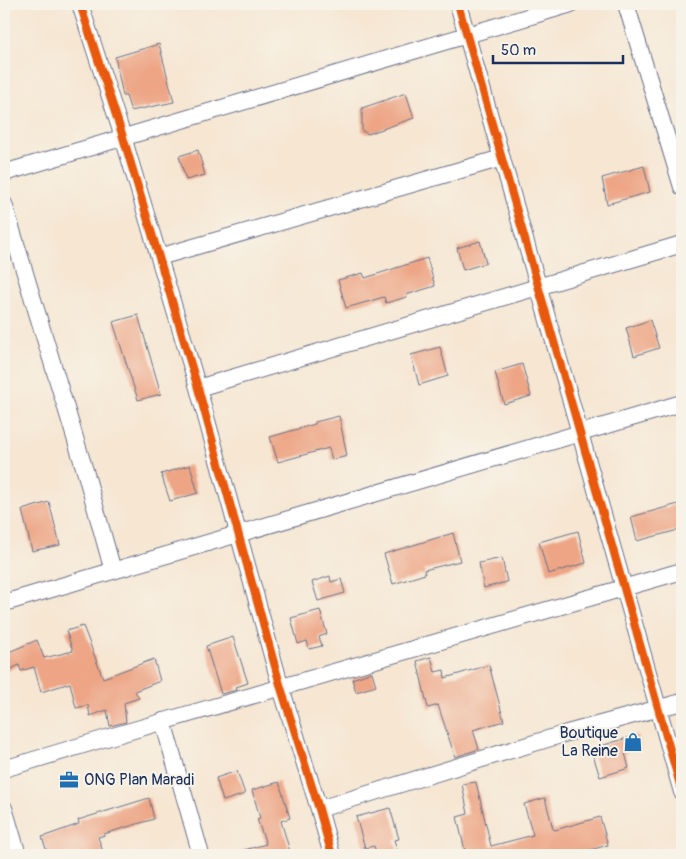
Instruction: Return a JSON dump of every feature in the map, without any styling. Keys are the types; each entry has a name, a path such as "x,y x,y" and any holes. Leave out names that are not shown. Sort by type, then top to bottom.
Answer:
{"street":[{"path":"80,4 123,137 198,388 281,688 332,855"},
{"path":"458,4 682,792"},
{"path":"4,173 572,4"},
{"path":"626,4 682,187"},
{"path":"159,258 502,158"},
{"path":"4,204 86,474 113,571"},
{"path":"198,388 682,244"},
{"path":"4,603 682,403"},
{"path":"4,769 682,571"},
{"path":"319,809 567,733 682,702"},
{"path":"163,722 201,855"},
{"path":"4,808 18,855"}],"building":[{"path":"159,44 174,102 131,111 126,96 123,96 115,57"},
{"path":"406,93 414,118 368,134 362,131 362,108"},
{"path":"198,150 205,175 186,180 179,156"},
{"path":"644,166 650,192 607,204 602,178"},
{"path":"480,241 486,263 463,270 457,248"},
{"path":"427,258 435,286 386,303 384,297 346,308 338,280 363,273 365,278"},
{"path":"138,315 161,394 138,400 113,322"},
{"path":"650,320 659,348 634,356 626,328"},
{"path":"440,347 448,376 419,385 411,355"},
{"path":"522,364 531,396 504,404 495,372"},
{"path":"339,416 347,456 332,460 329,448 278,462 270,437"},
{"path":"190,465 198,493 170,501 161,474"},
{"path":"49,502 60,545 32,551 22,510"},
{"path":"682,503 682,529 637,541 631,517"},
{"path":"578,531 586,563 548,574 539,542"},
{"path":"453,533 460,561 424,570 425,574 393,584 384,554"},
{"path":"502,558 507,582 484,588 479,563"},
{"path":"330,576 331,582 341,579 345,593 318,601 312,582"},
{"path":"320,610 327,634 319,637 322,646 309,649 307,641 298,644 291,618"},
{"path":"83,626 103,678 154,659 160,681 135,691 139,698 124,703 126,722 110,726 107,710 90,716 88,705 76,708 70,683 41,692 34,667 21,671 19,665 4,673 4,654 37,640 44,658 73,651 66,631"},
{"path":"233,637 248,683 236,687 237,690 221,694 206,646"},
{"path":"431,657 435,672 444,670 445,678 489,665 504,721 473,730 479,749 455,757 438,705 428,708 417,661"},
{"path":"372,672 376,686 356,692 352,679"},
{"path":"637,735 641,748 625,753 629,768 600,777 591,749"},
{"path":"237,771 245,794 223,801 216,778"},
{"path":"279,782 290,818 281,821 291,855 241,855 241,851 266,844 257,819 260,818 252,790"},
{"path":"476,782 491,846 533,835 524,804 545,798 553,829 600,817 608,845 573,855 466,855 457,817 468,814 462,784"},
{"path":"149,798 154,819 98,837 104,855 48,855 42,837 79,824 78,820"},
{"path":"390,808 399,839 394,840 399,855 377,855 374,846 365,848 356,817"}],"cycle path":[{"path":"80,4 123,137 198,388 281,688 332,855"},
{"path":"458,4 682,792"}],"place":[{"name":"Boutique La Reine","path":"633,742"},
{"name":"ONG Plan Maradi","path":"69,780"}]}
